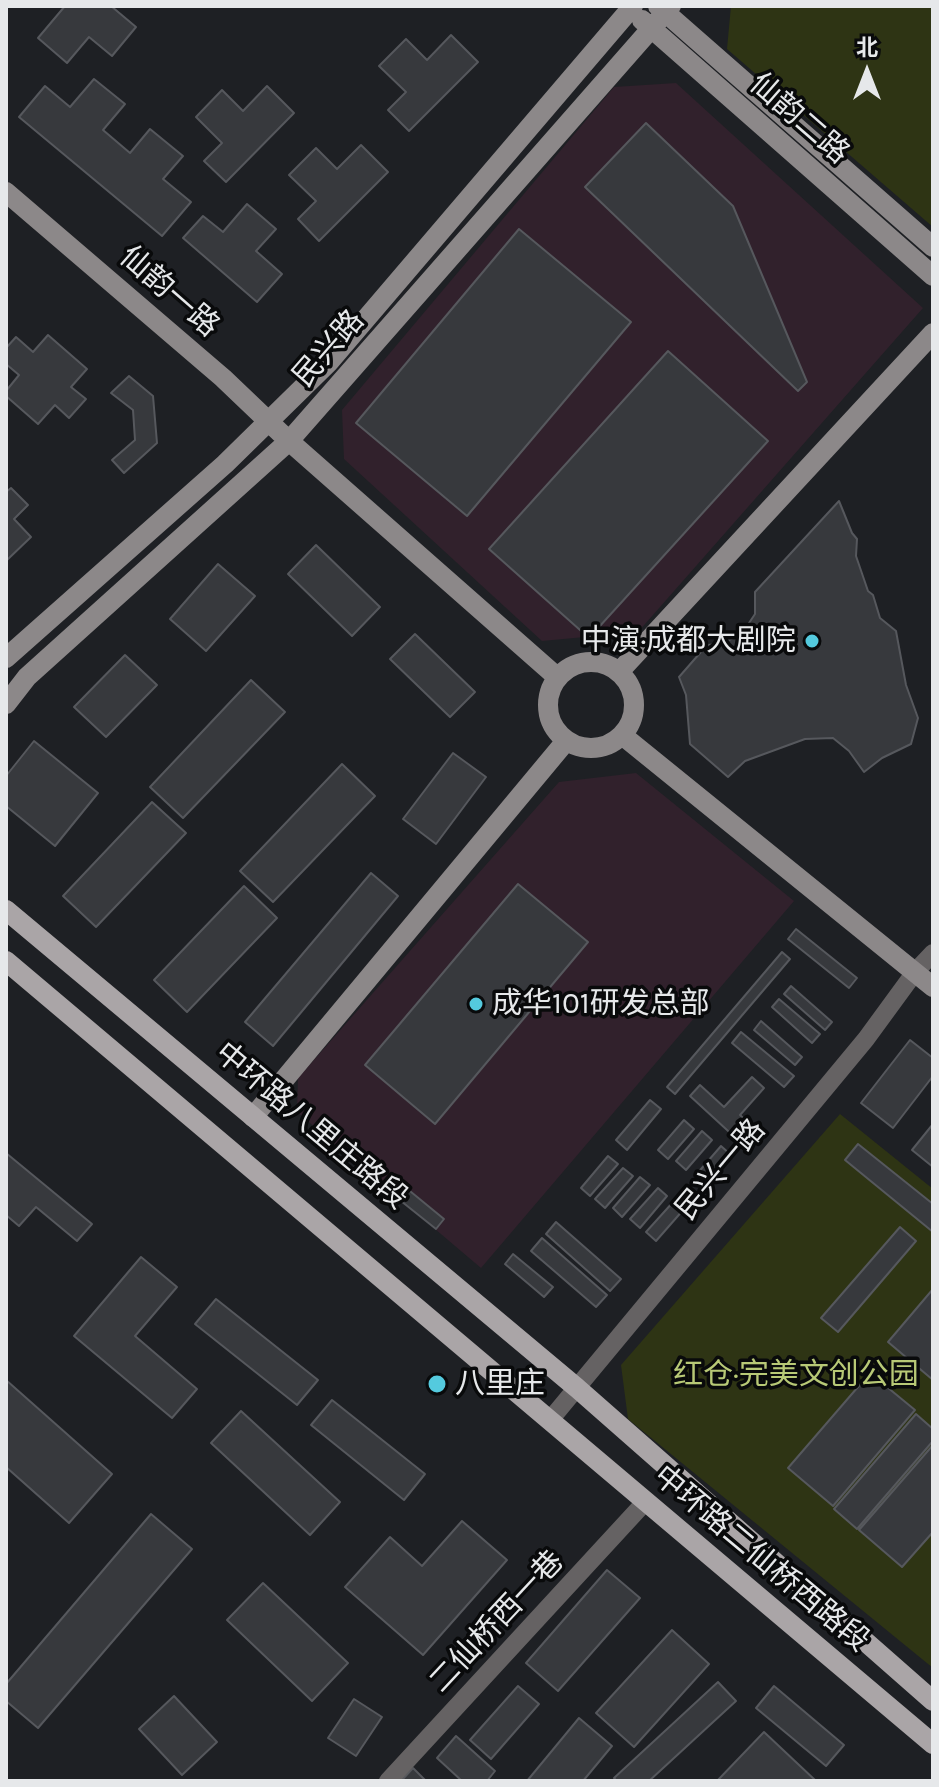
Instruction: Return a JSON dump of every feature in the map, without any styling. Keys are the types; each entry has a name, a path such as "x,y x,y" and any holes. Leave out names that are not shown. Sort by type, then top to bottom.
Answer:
{"main road":[{"name":"中环路八里庄路段","path":"6,910 577,1388"},
{"path":"6,961 550,1420"},
{"name":"中环路二仙桥西路段","path":"577,1388 933,1701"},
{"name":"中环路二仙桥西路段","path":"550,1420 933,1744"}],"street":[{"name":"仙韵二路","path":"630,7 650,28 933,276"},
{"name":"民兴路","path":"6,658 225,464 329,362 630,7"},
{"name":"仙韵二路","path":"664,8 933,247"},
{"name":"民兴路","path":"6,704 27,677 289,441 650,28 664,8"},
{"name":"仙韵一路","path":"6,192 223,378 289,441 557,677"},
{"path":"619,672 933,333"},
{"path":"580,663 607,665 619,672 628,682 634,708 631,723 622,735 610,744 595,749 580,748 555,731 548,717 547,702 557,677 567,668 580,663"},
{"path":"622,735 933,987"},
{"path":"253,1117 566,741"},
{"name":"民兴一路","path":"550,1420 866,1039 915,972 933,953"},
{"name":"二仙桥西一巷","path":"388,1781 646,1501"}],"shaded area":[{"path":"676,83 923,308 638,632 542,641 344,459 342,410 614,87"},
{"path":"636,773 794,901 481,1268 297,1112 298,1078 559,782"}],"green space":[{"path":"731,6 933,6 933,227 727,49"},
{"name":"红仓·完美文创公园","path":"840,1114 933,1189 933,1668 628,1419 621,1365"}],"building":[{"path":"65,6 111,6 136,27 112,56 89,37 67,63 38,38"},
{"path":"451,35 478,62 409,131 388,110 406,92 379,66 406,39 427,60"},
{"path":"94,79 125,104 103,130 130,153 150,129 183,156 163,179 191,202 162,236 19,117 45,86 70,107"},
{"path":"267,86 294,113 226,182 204,161 222,143 196,117 222,90 243,111"},
{"path":"646,123 733,206 807,382 798,391 585,187"},
{"path":"361,145 388,172 319,241 298,219 316,201 289,175 316,148 337,169"},
{"path":"247,204 276,229 256,251 282,274 257,302 183,238 203,216 223,232"},
{"path":"519,229 631,322 467,516 356,423"},
{"path":"48,335 87,369 71,387 86,399 69,418 55,405 38,424 6,396 6,391 19,375 6,364 6,348 16,337 33,352"},
{"path":"668,351 768,441 589,638 489,549"},
{"path":"129,376 153,396 157,443 124,473 112,460 135,440 133,410 111,393"},
{"path":"11,488 28,505 14,519 31,537 6,561 6,492"},
{"name":"中演·成都大剧院","path":"839,501 857,539 856,556 868,591 873,595 880,618 896,631 906,685 918,718 911,744 882,758 864,772 849,751 833,738 805,739 745,761 728,777 690,744 686,695 679,677 707,645 719,644 741,635 755,614 755,592"},
{"path":"316,545 380,607 352,636 288,574"},
{"path":"218,564 255,596 206,651 170,619"},
{"path":"415,634 475,692 450,717 390,659"},
{"path":"125,655 157,685 106,737 74,707"},
{"path":"251,680 285,712 183,818 150,787"},
{"path":"34,741 98,793 55,846 6,806 6,776"},
{"path":"453,753 486,777 436,844 403,819"},
{"path":"342,764 375,796 273,902 240,871"},
{"path":"152,802 186,833 96,927 63,896"},
{"path":"371,873 398,896 273,1046 245,1022"},
{"name":"成华101研发总部","path":"518,884 588,942 435,1124 365,1065"},
{"path":"244,886 277,918 187,1012 154,980"},
{"path":"796,929 857,978 849,988 788,939"},
{"path":"782,952 790,959 675,1094 667,1087"},
{"path":"791,986 832,1022 825,1030 784,994"},
{"path":"779,999 820,1034 812,1043 772,1007"},
{"path":"761,1021 802,1057 795,1065 754,1030"},
{"path":"741,1032 794,1076 784,1087 732,1043"},
{"path":"910,1040 933,1058 933,1076 893,1128 861,1103"},
{"path":"752,1077 764,1088 740,1115 752,1126 739,1141 690,1096 700,1085 724,1107"},
{"path":"650,1100 661,1109 627,1150 616,1140"},
{"path":"684,1120 694,1129 668,1159 658,1150"},
{"path":"933,1124 933,1167 912,1150"},
{"path":"702,1131 712,1140 686,1170 676,1161"},
{"path":"858,1144 933,1204 933,1232 845,1160"},
{"path":"721,1146 731,1155 705,1185 695,1176"},
{"path":"6,1153 92,1224 77,1241 36,1207 19,1226 6,1215"},
{"path":"608,1156 618,1164 590,1196 581,1188"},
{"path":"623,1168 633,1176 605,1208 595,1199"},
{"path":"640,1177 650,1185 622,1217 613,1208"},
{"path":"405,1187 444,1219 436,1229 396,1197"},
{"path":"658,1188 667,1196 640,1228 630,1219"},
{"path":"674,1201 684,1209 656,1241 646,1232"},
{"path":"556,1222 621,1279 610,1291 546,1234"},
{"path":"900,1227 916,1241 838,1332 821,1318"},
{"path":"542,1238 607,1295 596,1307 531,1251"},
{"path":"513,1254 553,1287 544,1297 505,1264"},
{"path":"141,1257 177,1287 135,1336 197,1389 172,1418 74,1336"},
{"path":"933,1289 933,1380 888,1342"},
{"path":"216,1299 318,1380 297,1405 195,1324"},
{"path":"870,1373 915,1410 833,1506 788,1468"},
{"path":"6,1380 112,1474 69,1523 6,1467"},
{"path":"332,1400 425,1474 404,1500 311,1425"},
{"path":"241,1411 340,1502 310,1535 211,1443"},
{"path":"916,1414 933,1429 933,1441 857,1529 834,1509"},
{"path":"933,1445 933,1532 902,1567 859,1530"},
{"path":"151,1514 192,1549 38,1728 6,1701 6,1684"},
{"path":"462,1521 507,1560 423,1655 345,1587 390,1537 422,1566"},
{"path":"607,1570 640,1598 558,1691 526,1663"},
{"path":"263,1583 348,1663 312,1701 227,1620"},
{"path":"672,1630 709,1664 634,1747 596,1713"},
{"path":"718,1682 736,1701 649,1781 617,1781 614,1778"},
{"path":"518,1686 539,1704 491,1759 470,1740"},
{"path":"774,1686 844,1745 826,1766 756,1708"},
{"path":"174,1696 217,1742 182,1775 139,1729"},
{"path":"354,1699 382,1717 356,1756 328,1738"},
{"path":"579,1718 612,1746 583,1781 527,1781"},
{"path":"764,1732 815,1780 717,1781"},
{"path":"456,1736 495,1771 487,1781 462,1781 437,1758"},
{"path":"413,1768 426,1781 401,1781"}],"place":[{"name":"中演·成都大剧院","path":"812,641"},
{"name":"成华101研发总部","path":"476,1004"},
{"name":"八里庄","path":"437,1384"}]}
